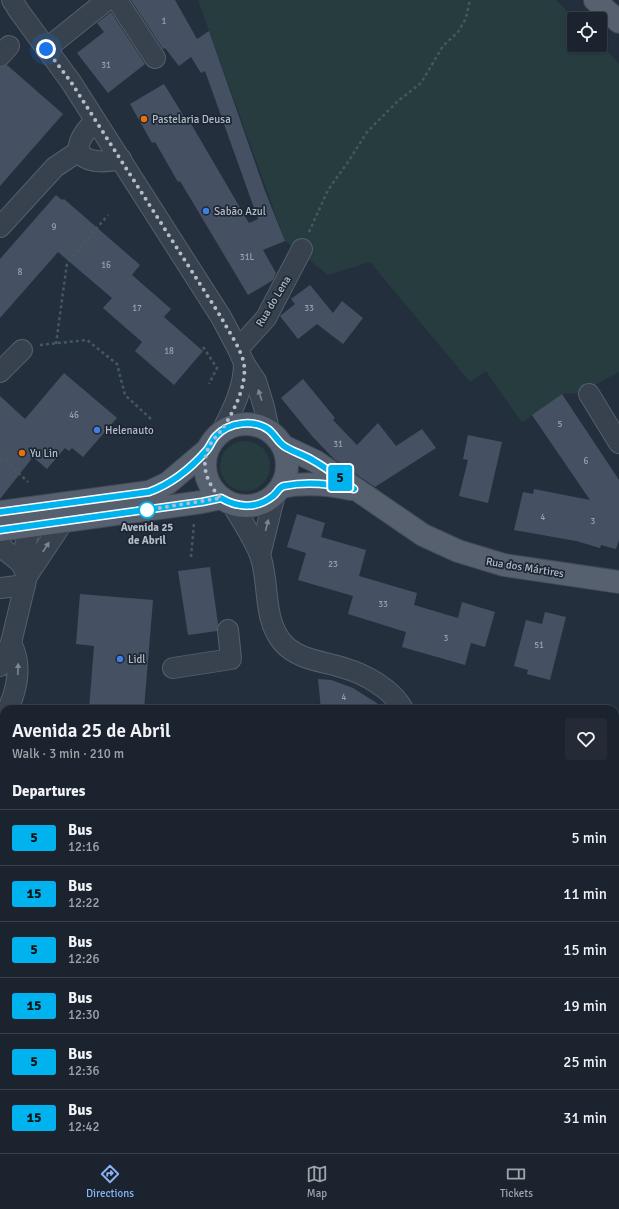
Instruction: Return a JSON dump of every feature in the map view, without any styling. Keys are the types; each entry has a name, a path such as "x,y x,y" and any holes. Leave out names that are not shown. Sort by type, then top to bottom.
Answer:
{"main road":[{"path":"595,0 619,22"},
{"path":"0,512 149,492 160,488 181,474 207,450 213,440 222,431 233,425 245,423 258,425 276,438 287,459 286,474 278,491 264,502 250,506 227,501 202,502 0,530"},
{"name":"Rua dos Mártires","path":"276,438 315,461 423,535 474,557 504,565 619,582"},
{"path":"207,450 205,471 214,490 227,501"},
{"name":"Rua dos Mártires","path":"278,491 296,484 327,484 354,489"},
{"path":"30,526 51,504"}],"street":[{"path":"12,0 71,82 221,317 256,381 276,438"},
{"path":"46,49 107,0"},
{"path":"117,0 155,58"},
{"path":"95,121 78,144 79,151 83,157 90,160 109,162 121,159"},
{"path":"0,227 55,167 67,157 79,151"},
{"name":"Rua do Lena","path":"241,356 266,318 302,249"},
{"path":"0,372 22,350"},
{"path":"222,431 239,395 244,375 241,356"},
{"path":"589,394 619,443"},
{"path":"260,555 278,491"},
{"path":"227,501 260,555 272,622 276,633 283,643 300,656 345,668 365,676 392,696 399,705"},
{"path":"0,588 24,575 66,520"},
{"path":"0,666 11,643 24,575 30,526"},
{"path":"0,546 24,575"},
{"path":"173,668 231,659 228,630"},
{"path":"11,643 18,660 18,671 13,705"}],"path":[{"path":"302,249 328,190 367,132 398,101 421,83 443,46 458,32 466,18 470,0"},
{"path":"56,344 67,263 108,215"},
{"path":"48,345 87,340 117,364 125,395 152,420"},
{"path":"203,347 217,368 209,384"},
{"path":"0,460 4,460 28,482"},
{"path":"190,557 192,537"}],"green space":[{"path":"198,0 556,0 568,12 567,52 607,52 607,51 619,64 619,372 580,393 562,394 522,423 486,371 470,382 370,262 328,275 285,241"},
{"path":"240,441 250,441 263,448 270,461 270,471 263,484 250,491 240,491 231,487 224,480 220,471 220,461 224,452 231,445"}],"building":[{"path":"131,0 175,0 197,39 209,31 265,191 285,241 263,250 276,273 273,280 248,295 180,181 178,182 155,142 152,143 130,104 164,84 188,123 190,122 249,223 258,219 205,71 201,73 191,57 179,66 165,48 163,49"},
{"path":"111,12 145,64 108,93 77,53 104,32 97,23"},
{"path":"7,65 63,114 0,186 0,67"},
{"path":"56,195 62,200 64,199 140,265 132,275 171,309 164,317 203,351 174,385 135,351 142,342 103,308 112,298 58,252 0,318 0,259"},
{"path":"310,285 333,313 342,301 363,318 343,344 317,324 298,339 280,316 295,304 291,299"},
{"path":"64,373 117,418 83,457 72,448 69,451 65,448 47,469 33,457 0,499 0,396 25,419"},
{"path":"303,379 335,418 333,420 357,445 378,423 396,446 422,429 436,448 375,487 334,459 312,436 281,398"},
{"path":"562,394 619,480 619,540 616,549 601,545 600,548 576,541 514,530 523,492 533,494 534,489 590,500 532,415"},
{"path":"468,435 502,442 488,503 459,496 468,460 463,459"},
{"path":"297,514 325,523 321,537 366,550 359,576 417,593 414,605 458,618 462,602 495,612 485,647 471,643 465,665 402,647 406,632 348,614 353,596 298,580 306,553 287,547"},
{"path":"210,567 218,624 217,631 188,635 178,571"},
{"name":"Lidl","path":"80,594 153,600 144,705 89,705 94,646 76,644"},
{"path":"545,612 566,617 550,680 527,674 528,670 514,666 526,620 542,624"},
{"path":"318,679 331,680 353,688 380,705 321,705"}],"bus line":[{"name":"5","path":"0,512 149,492 168,484 181,474 207,450 216,436 222,431 233,425 245,423 258,425 269,430 277,437 283,446 315,461 337,475 354,489 327,484 296,484 281,487 268,500 250,506 232,504 221,498 202,502 0,530"}],"place":[{"name":"Pastelaria Deusa","path":"144,119"},
{"name":"Sabão Azul","path":"206,211"},
{"name":"Helenauto","path":"97,430"},
{"name":"Yu Lin","path":"22,453"},
{"name":"Avenida 25 de Abril","path":"147,510"},
{"name":"Lidl","path":"120,659"}],"route":[{"path":"46,49 71,82 221,317 244,363 244,375 239,395 233,410 222,431 216,436 207,450 205,460 205,471 208,481 221,498 147,510"}]}
